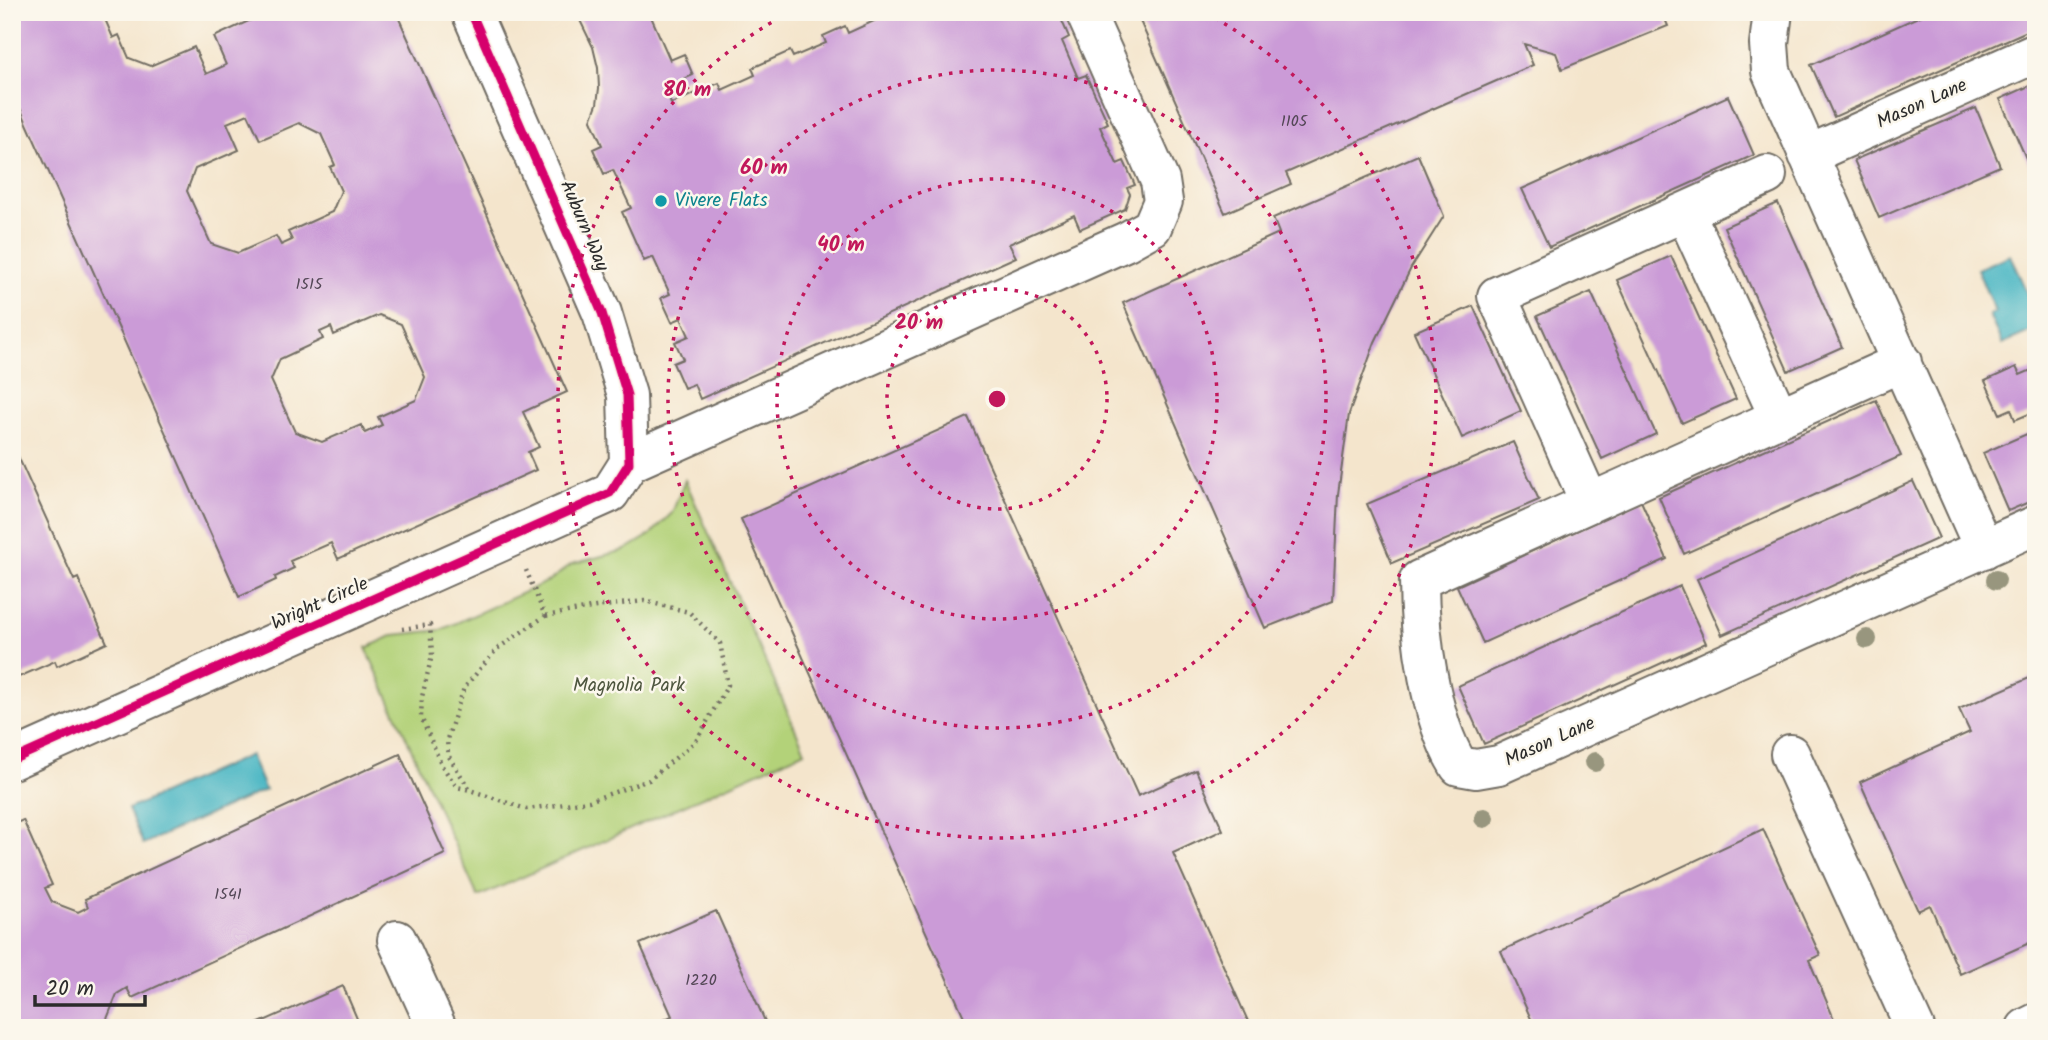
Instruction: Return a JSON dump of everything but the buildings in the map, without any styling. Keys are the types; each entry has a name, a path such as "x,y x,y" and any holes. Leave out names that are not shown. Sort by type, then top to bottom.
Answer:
{"street":[{"name":"Auburn Way","path":"471,12 602,313 627,396 628,463"},
{"path":"628,463 1127,241 1152,227 1163,201 1160,181 1085,12"},
{"path":"1773,12 1769,44 1771,71 1984,549"},
{"name":"Mason Lane","path":"1808,155 2036,53"},
{"path":"1590,503 1497,296 1768,175"},
{"path":"1685,212 1779,418"},
{"name":"Mason Lane","path":"1902,362 1419,580 1419,613 1426,661 1437,712 1459,766 1476,769 1499,765 2036,525"},
{"name":"Wright Circle","path":"12,760 610,493 628,463"},
{"path":"1790,754 1915,1028"},
{"path":"397,940 437,1028"},
{"path":"2026,1028 2036,1023"}],"path":[{"path":"513,537 545,616"},
{"path":"387,593 402,630 430,625 432,655 422,697 421,717 442,765 457,787 526,809 589,802 649,780 696,741 728,685 720,643 689,612 644,601 545,616 497,649 464,688 447,739 448,755 470,790"}],"green space":[{"name":"Magnolia Park","path":"685,480 805,751 478,897 366,648 394,635 441,630 549,581 572,564 625,550 650,535 672,513"}],"water":[{"path":"2010,255 2036,313 2036,329 2002,344 1989,315 1995,312 1977,269"},
{"path":"250,755 265,790 143,844 128,809"}],"cycle path":[{"path":"12,760 610,493 629,463 627,395 602,313 471,12"}],"place":[{"name":"Vivere Flats","path":"661,201"}]}
